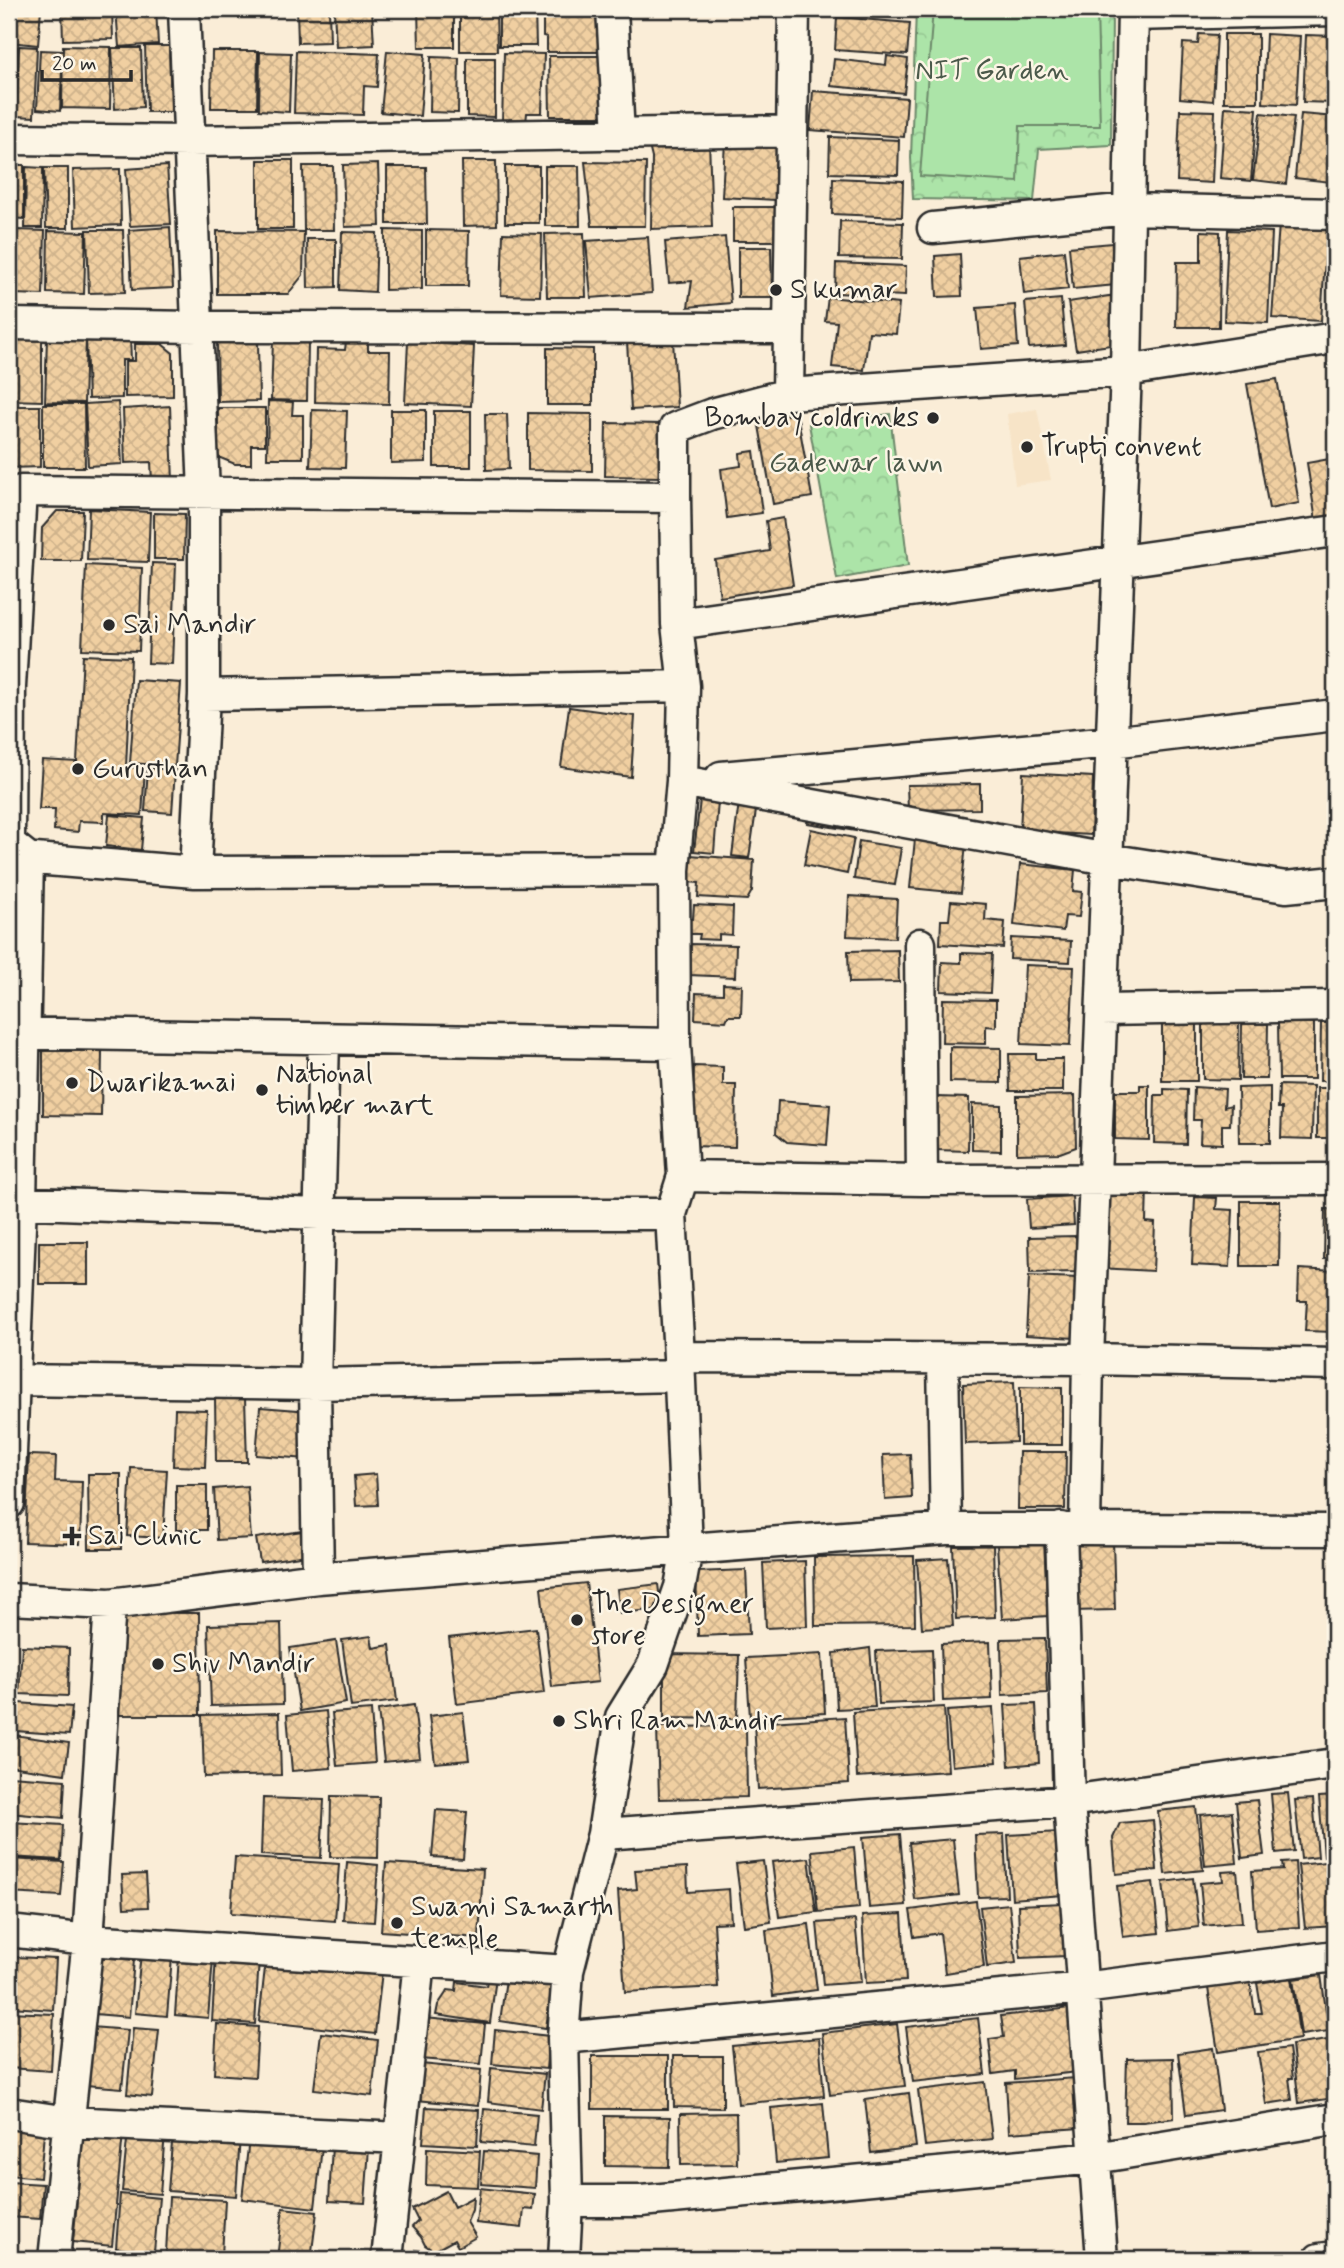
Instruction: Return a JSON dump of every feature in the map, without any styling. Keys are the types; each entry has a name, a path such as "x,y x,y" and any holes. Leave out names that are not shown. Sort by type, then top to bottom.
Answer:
{"street":[{"path":"184,9 204,493 204,695 195,872"},
{"path":"612,9 619,134"},
{"path":"788,394 794,9"},
{"path":"1102,2259 1069,1801 1073,1529 1088,1359 1126,371 1133,12 1335,10"},
{"path":"9,139 190,141 792,131"},
{"path":"933,228 1130,209 1335,214"},
{"path":"9,324 789,328"},
{"path":"564,2259 567,2201 563,2038 568,1971 603,1834 621,1717 653,1665 680,1587 687,1549 671,1214 683,1176 675,1044 674,870 682,781 684,686 677,624 675,428 712,414 788,394 1126,371 1335,338"},
{"path":"9,1503 17,1033 18,857 9,843 9,687 15,491 675,497"},
{"path":"677,624 1335,531"},
{"path":"204,695 684,686"},
{"path":"682,781 1112,742 1335,715"},
{"path":"682,781 1107,859 1286,887 1335,882"},
{"path":"18,857 195,872 674,870"},
{"path":"920,944 922,1180"},
{"path":"1102,1010 1335,1006"},
{"path":"17,1033 675,1044"},
{"path":"318,1578 315,1384 324,1040"},
{"path":"683,1176 922,1180 1335,1179"},
{"path":"15,1202 319,1214 671,1214"},
{"path":"10,1379 315,1384 679,1366 943,1359 1335,1364"},
{"path":"943,1359 946,1530"},
{"path":"9,1599 110,1604 318,1578 946,1530 1335,1530"},
{"path":"54,2259 88,1940 110,1604"},
{"path":"603,1834 1069,1801 1335,1764"},
{"path":"9,1931 88,1940 568,1971"},
{"path":"563,2038 1083,1988 1335,1956"},
{"path":"387,2259 419,1962"},
{"path":"9,2113 68,2122 400,2138"},
{"path":"567,2201 641,2201 1095,2158 1335,2119"},
{"path":"1319,2259 1335,2257"}],"shaded area":[{"name":"Trupti convent","path":"1037,409 1051,480 1015,485 1007,414"}],"green space":[{"name":"NIT Garden","path":"916,9 1112,9 1111,145 1039,149 1034,201 913,199 911,158"},
{"name":"NIT Garden","path":"933,9 1097,9 1100,126 1020,126 1018,182 920,176"},
{"name":"Gadewar lawn","path":"890,414 908,566 837,579 809,424"}],"building":[{"path":"12,9 41,9 38,45 9,42"},
{"path":"62,9 112,9 113,39 63,40"},
{"path":"116,9 156,9 158,44 119,47"},
{"path":"297,9 329,9 330,42 298,43"},
{"path":"334,9 372,9 374,45 336,47"},
{"path":"418,9 454,9 454,47 419,47"},
{"path":"460,9 496,9 497,51 460,51"},
{"path":"499,9 535,9 536,46 499,46"},
{"path":"543,9 598,9 598,52 547,52 547,37 543,36"},
{"path":"837,17 910,23 907,55 835,50"},
{"path":"1199,34 1217,35 1213,101 1180,98 1183,43 1198,44"},
{"path":"1224,34 1258,34 1258,102 1224,102"},
{"path":"1266,34 1300,36 1296,105 1263,103"},
{"path":"1306,35 1335,36 1334,103 1303,102"},
{"path":"9,46 17,47 13,115 9,115"},
{"path":"19,46 37,47 34,117 16,116"},
{"path":"63,46 111,47 110,109 62,108"},
{"path":"145,46 169,46 171,112 147,112"},
{"path":"112,48 141,48 143,107 115,109"},
{"path":"40,50 63,51 60,111 37,109"},
{"path":"212,51 258,51 257,108 211,108"},
{"path":"296,51 379,54 377,87 364,86 363,115 294,113"},
{"path":"387,51 425,54 420,116 381,112"},
{"path":"260,52 291,53 289,112 259,110"},
{"path":"504,53 544,54 542,113 527,113 526,123 502,123"},
{"path":"549,56 603,56 604,116 550,116"},
{"path":"887,56 908,59 904,93 831,86 834,59 886,65"},
{"path":"431,57 459,58 458,113 430,112"},
{"path":"467,58 495,58 495,117 467,116"},
{"path":"813,91 907,98 904,137 810,130"},
{"path":"1225,107 1257,109 1251,181 1220,178"},
{"path":"1180,110 1215,111 1212,183 1177,181"},
{"path":"1261,113 1294,117 1286,184 1253,180"},
{"path":"1301,114 1335,117 1331,182 1295,178"},
{"path":"830,137 899,140 898,175 829,173"},
{"path":"709,140 712,227 651,229 652,158 648,142"},
{"path":"725,141 777,144 775,200 722,197"},
{"path":"258,160 293,160 293,229 258,229"},
{"path":"462,161 496,161 497,225 463,226"},
{"path":"585,162 646,163 645,226 592,226"},
{"path":"378,164 380,226 345,227 343,165"},
{"path":"9,165 24,165 24,219 9,218"},
{"path":"167,166 171,224 130,226 126,169"},
{"path":"303,166 333,166 334,230 304,230"},
{"path":"505,166 539,166 539,223 505,223"},
{"path":"545,166 579,166 580,226 545,226"},
{"path":"26,167 43,168 42,228 25,228"},
{"path":"387,167 426,167 427,224 387,224"},
{"path":"44,168 68,168 68,228 46,228"},
{"path":"120,169 121,225 75,227 73,170"},
{"path":"833,178 903,181 902,217 832,214"},
{"path":"733,207 778,207 778,241 733,241"},
{"path":"840,221 903,223 902,259 839,258"},
{"path":"1279,224 1327,228 1321,321 1272,318"},
{"path":"170,227 173,288 132,290 129,230"},
{"path":"16,230 45,231 43,295 14,294"},
{"path":"87,230 123,230 125,292 89,293"},
{"path":"385,230 422,231 422,289 385,290"},
{"path":"426,230 469,231 468,286 426,286"},
{"path":"1228,230 1272,232 1268,323 1224,321"},
{"path":"9,231 13,231 10,294 9,294"},
{"path":"48,231 86,232 84,294 47,293"},
{"path":"217,231 304,232 303,275 288,294 217,294"},
{"path":"1201,231 1220,232 1219,327 1176,327 1177,262 1201,262"},
{"path":"342,232 377,233 375,292 340,290"},
{"path":"503,233 542,234 540,296 501,295"},
{"path":"584,233 586,297 547,297 545,234"},
{"path":"648,237 652,293 591,298 586,241"},
{"path":"725,237 731,303 688,307 692,281 669,283 665,242"},
{"path":"307,239 336,239 336,287 308,288"},
{"path":"1112,243 1116,285 1073,289 1069,247"},
{"path":"738,247 771,247 772,298 738,298"},
{"path":"1064,251 1068,289 1024,294 1020,256"},
{"path":"960,254 962,296 937,297 935,256"},
{"path":"836,263 906,266 905,296 835,293"},
{"path":"1116,295 1124,343 1076,350 1068,302"},
{"path":"828,297 899,304 896,334 869,332 864,370 832,367 837,322 825,321"},
{"path":"1061,299 1065,345 1029,348 1025,302"},
{"path":"1015,305 1018,346 981,349 977,308"},
{"path":"130,336 131,360 122,360 122,398 88,399 86,337"},
{"path":"47,337 86,338 84,403 45,402"},
{"path":"9,339 42,339 42,401 9,400"},
{"path":"273,340 308,342 307,401 271,400"},
{"path":"673,340 677,407 631,410 627,342"},
{"path":"258,341 259,401 218,402 217,342"},
{"path":"346,341 368,342 368,351 390,351 389,404 315,402 316,349 345,350"},
{"path":"408,342 474,346 471,406 405,403"},
{"path":"135,344 162,344 173,353 173,396 125,397 125,361 135,361"},
{"path":"547,348 593,349 593,405 547,405"},
{"path":"1277,379 1299,503 1269,509 1247,384"},
{"path":"268,401 293,402 292,415 303,415 303,458 267,458"},
{"path":"118,402 122,464 88,466 85,404"},
{"path":"43,404 84,404 85,467 43,467"},
{"path":"9,406 40,406 40,467 9,468"},
{"path":"170,406 173,481 152,482 151,462 125,463 123,409"},
{"path":"218,408 265,408 265,445 251,445 251,464 235,464 218,457"},
{"path":"312,410 347,411 345,468 310,467"},
{"path":"391,410 426,410 426,462 391,463"},
{"path":"434,411 471,411 471,467 434,467"},
{"path":"528,413 592,414 592,471 528,470"},
{"path":"797,413 812,497 773,504 758,420"},
{"path":"485,414 507,414 509,469 486,470"},
{"path":"606,423 663,424 662,477 605,476"},
{"path":"754,451 762,513 727,518 721,469 741,466 740,453"},
{"path":"1335,458 1335,518 1316,521 1307,463"},
{"path":"89,509 150,512 148,562 87,560"},
{"path":"57,511 83,511 81,561 41,561 42,528"},
{"path":"154,513 185,514 184,559 154,559"},
{"path":"783,518 793,585 720,597 715,560 770,551 766,521"},
{"path":"152,563 176,564 172,664 148,663"},
{"path":"86,565 142,568 139,651 82,649"},
{"path":"83,655 131,657 126,767 145,768 142,815 104,813 104,822 79,821 78,832 54,830 55,809 39,809 42,760 77,762"},
{"path":"136,680 181,683 175,766 130,763"},
{"path":"569,707 635,716 631,777 561,767"},
{"path":"148,768 175,770 172,813 145,811"},
{"path":"1023,773 1093,777 1091,835 1020,831"},
{"path":"980,784 980,809 908,810 907,785"},
{"path":"700,800 718,801 714,853 694,851"},
{"path":"739,802 757,804 749,858 732,856"},
{"path":"809,810 858,817 856,831 807,823"},
{"path":"109,815 144,818 141,850 106,846"},
{"path":"811,829 854,838 847,874 804,865"},
{"path":"915,839 966,844 961,893 910,888"},
{"path":"859,841 901,848 895,885 854,879"},
{"path":"690,855 754,860 752,891 747,900 698,897 699,883 688,882"},
{"path":"1020,864 1075,870 1073,891 1082,892 1079,917 1065,916 1063,931 1014,925"},
{"path":"849,896 897,899 895,938 847,936"},
{"path":"951,901 986,904 985,920 1005,922 1003,948 940,944 941,920 949,920"},
{"path":"694,905 733,907 732,935 719,934 719,940 699,939 700,934 683,934 683,919 693,919"},
{"path":"1011,938 1071,941 1070,962 1010,959"},
{"path":"690,944 736,945 735,977 689,975"},
{"path":"898,950 899,982 849,983 848,951"},
{"path":"961,953 992,954 990,993 941,991 942,962 961,963"},
{"path":"1025,965 1074,967 1070,1046 1021,1044"},
{"path":"723,984 742,985 741,1016 728,1016 726,1021 695,1019 696,993 723,994"},
{"path":"943,999 996,1000 996,1027 986,1026 986,1044 942,1043"},
{"path":"1178,1019 1197,1019 1197,1081 1162,1081 1162,1024 1178,1024"},
{"path":"1203,1023 1239,1024 1238,1080 1203,1079"},
{"path":"1278,1023 1314,1023 1314,1079 1279,1079"},
{"path":"1321,1023 1335,1023 1335,1081 1320,1081"},
{"path":"1242,1024 1268,1024 1267,1079 1241,1079"},
{"path":"950,1047 1001,1048 1001,1083 950,1082"},
{"name":"Dwarikamai","path":"43,1050 102,1051 101,1116 43,1115"},
{"path":"1009,1054 1036,1054 1036,1059 1063,1059 1063,1091 1010,1091"},
{"path":"694,1066 723,1067 723,1085 736,1085 735,1147 687,1146 693,1106"},
{"path":"1140,1085 1149,1085 1149,1140 1115,1139 1115,1091 1140,1091"},
{"path":"1279,1085 1313,1086 1312,1139 1281,1138 1282,1108 1278,1108"},
{"path":"1194,1087 1225,1089 1224,1107 1231,1105 1230,1125 1222,1125 1222,1144 1200,1143 1201,1120 1193,1120"},
{"path":"1270,1087 1270,1143 1239,1143 1238,1088"},
{"path":"1317,1088 1335,1088 1335,1144 1329,1144 1329,1138 1317,1138"},
{"path":"1164,1089 1187,1090 1186,1144 1154,1143 1155,1095 1164,1095"},
{"path":"1075,1095 1076,1147 1060,1153 1017,1154 1017,1096"},
{"path":"937,1097 969,1098 968,1151 936,1150"},
{"path":"778,1101 830,1105 827,1145 787,1142 776,1133"},
{"path":"972,1104 1001,1105 1001,1151 972,1150"},
{"path":"1103,1185 1147,1187 1146,1222 1155,1223 1153,1271 1099,1268"},
{"path":"1072,1196 1074,1225 1029,1228 1027,1199"},
{"path":"1195,1197 1217,1198 1216,1209 1233,1210 1230,1267 1192,1265"},
{"path":"1241,1201 1280,1201 1279,1266 1241,1266"},
{"path":"1325,1209 1335,1210 1335,1259 1324,1259"},
{"path":"1076,1236 1077,1272 1030,1273 1029,1237"},
{"path":"39,1242 88,1242 88,1284 39,1284"},
{"path":"1299,1269 1335,1271 1334,1332 1305,1331 1307,1301 1298,1301"},
{"path":"1029,1276 1078,1278 1075,1338 1026,1335"},
{"path":"1014,1382 1016,1442 965,1444 963,1384"},
{"path":"1020,1387 1062,1388 1062,1445 1020,1445"},
{"path":"215,1398 245,1398 247,1462 216,1462"},
{"path":"260,1407 310,1411 307,1459 256,1455"},
{"path":"175,1409 207,1410 205,1467 173,1466"},
{"path":"1019,1452 1066,1452 1065,1509 1018,1509"},
{"path":"910,1454 912,1498 885,1500 883,1455"},
{"path":"29,1455 56,1456 55,1481 82,1482 80,1544 25,1542"},
{"path":"131,1468 167,1470 163,1538 127,1536"},
{"path":"88,1474 121,1474 121,1549 89,1549"},
{"path":"376,1474 378,1505 356,1506 354,1476"},
{"path":"176,1485 207,1485 207,1530 176,1530"},
{"path":"247,1486 251,1538 217,1540 214,1489"},
{"path":"309,1530 313,1554 260,1562 256,1538"},
{"path":"1113,1540 1115,1610 1070,1611 1069,1541"},
{"path":"1044,1542 1048,1616 1002,1619 997,1545"},
{"path":"993,1545 995,1617 956,1619 953,1546"},
{"path":"914,1556 915,1625 815,1626 814,1557"},
{"path":"948,1558 953,1626 922,1628 917,1560"},
{"path":"805,1561 807,1626 766,1628 763,1563"},
{"path":"746,1570 749,1634 698,1636 696,1572"},
{"path":"586,1583 598,1682 552,1687 541,1588"},
{"path":"658,1584 661,1609 620,1613 617,1589"},
{"name":"Shiv Mandir","path":"116,1613 199,1613 200,1715 116,1715"},
{"path":"281,1623 283,1704 211,1706 208,1625"},
{"path":"536,1628 544,1693 457,1704 449,1638"},
{"path":"371,1636 373,1648 390,1645 397,1701 351,1707 342,1640"},
{"path":"1045,1638 1047,1693 1002,1695 1001,1639"},
{"path":"336,1641 346,1703 300,1711 290,1648"},
{"path":"990,1642 992,1699 943,1701 941,1644"},
{"path":"22,1646 69,1648 68,1696 19,1694"},
{"path":"870,1648 875,1707 837,1709 834,1653"},
{"path":"932,1649 934,1702 879,1704 876,1651"},
{"path":"664,1654 739,1655 737,1719 664,1718"},
{"path":"822,1654 825,1713 750,1717 746,1658"},
{"path":"18,1703 72,1707 69,1735 16,1731"},
{"path":"1036,1704 1039,1763 1009,1766 1005,1705"},
{"path":"414,1705 420,1758 384,1762 378,1710"},
{"path":"944,1707 948,1771 857,1777 853,1712"},
{"path":"993,1708 997,1762 952,1766 947,1711"},
{"path":"371,1710 375,1763 337,1766 332,1713"},
{"path":"326,1711 331,1768 292,1771 287,1715"},
{"path":"463,1712 469,1760 435,1763 429,1716"},
{"path":"279,1713 281,1775 204,1777 202,1715"},
{"path":"845,1717 849,1783 758,1789 754,1723"},
{"path":"746,1726 747,1797 659,1799 657,1727"},
{"path":"14,1735 69,1743 65,1774 9,1766"},
{"path":"10,1776 65,1780 63,1818 9,1813"},
{"path":"1288,1793 1294,1851 1276,1853 1271,1794"},
{"path":"331,1796 379,1797 378,1858 330,1857"},
{"path":"1335,1796 1335,1854 1324,1856 1319,1797"},
{"path":"263,1798 324,1800 321,1858 261,1855"},
{"path":"1313,1799 1318,1857 1301,1859 1295,1800"},
{"path":"1257,1800 1264,1855 1242,1858 1236,1802"},
{"path":"1196,1807 1203,1870 1165,1874 1158,1811"},
{"path":"436,1810 467,1812 463,1859 432,1857"},
{"path":"1232,1812 1237,1863 1205,1866 1200,1815"},
{"path":"1153,1820 1157,1870 1116,1874 1113,1838 1120,1823"},
{"path":"9,1822 63,1825 61,1860 9,1857"},
{"path":"1059,1832 1063,1895 1012,1899 1008,1835"},
{"path":"900,1834 906,1905 869,1908 863,1837"},
{"path":"1004,1834 1007,1896 978,1897 975,1835"},
{"path":"953,1839 959,1895 915,1900 909,1843"},
{"path":"854,1847 859,1908 818,1912 812,1851"},
{"path":"235,1857 339,1864 335,1921 231,1913"},
{"path":"809,1858 816,1912 779,1917 772,1862"},
{"path":"9,1859 64,1862 61,1896 9,1893"},
{"path":"763,1861 771,1922 744,1926 736,1864"},
{"path":"1335,1861 1335,1926 1305,1928 1298,1865"},
{"path":"347,1862 378,1865 374,1922 343,1920"},
{"path":"1295,1862 1299,1927 1256,1930 1252,1871 1283,1869 1282,1863"},
{"path":"386,1863 483,1869 479,1938 381,1931"},
{"path":"687,1867 688,1892 729,1889 731,1922 714,1923 718,1987 625,1992 618,1891 637,1889 635,1870"},
{"path":"1237,1871 1242,1922 1204,1926 1200,1883 1223,1881 1222,1872"},
{"path":"146,1874 148,1907 124,1908 122,1875"},
{"path":"1193,1878 1199,1927 1168,1931 1163,1882"},
{"path":"1153,1882 1159,1933 1123,1937 1117,1886"},
{"path":"976,1901 984,1967 945,1973 940,1933 914,1937 910,1910"},
{"path":"1064,1903 1066,1956 1020,1958 1018,1905"},
{"path":"1009,1904 1016,1963 987,1967 980,1907"},
{"path":"902,1914 906,1981 866,1983 862,1916"},
{"path":"855,1920 861,1982 823,1985 817,1923"},
{"path":"809,1924 817,1990 773,1996 766,1930"},
{"path":"141,1953 172,1957 167,2016 135,2013"},
{"path":"179,1956 213,1959 208,2018 175,2015"},
{"path":"216,1956 259,1958 255,2024 212,2021"},
{"path":"15,1957 56,1959 53,2010 12,2007"},
{"path":"100,1957 134,1960 129,2017 95,2014"},
{"path":"266,1959 382,1971 375,2034 259,2021"},
{"path":"1329,1971 1335,1971 1335,2026"},
{"path":"488,1975 496,1977 490,2023 436,2015 438,2005 448,1990 456,1991 457,1982 486,1986"},
{"path":"1321,1975 1329,2031 1301,2035 1293,1979"},
{"path":"1291,1978 1300,2039 1218,2052 1208,1988 1250,1981 1255,2013 1262,2013 1257,1983"},
{"path":"506,1979 552,1985 546,2028 500,2021"},
{"path":"1070,2008 1077,2072 1015,2079 1015,2071 993,2074 989,2039 1004,2037 1001,2016"},
{"path":"9,2012 54,2014 51,2071 9,2068"},
{"path":"425,2018 485,2024 481,2064 421,2059"},
{"path":"978,2018 985,2074 913,2082 906,2027"},
{"path":"217,2024 258,2027 255,2077 214,2074"},
{"path":"897,2024 905,2086 830,2095 822,2033"},
{"path":"91,2027 128,2030 122,2088 86,2085"},
{"path":"133,2028 159,2030 152,2097 127,2094"},
{"path":"495,2030 549,2036 546,2069 492,2064"},
{"path":"321,2033 378,2040 372,2096 314,2089"},
{"path":"819,2038 824,2096 738,2104 732,2046"},
{"path":"1335,2039 1335,2098 1299,2103 1292,2045"},
{"path":"1213,2048 1221,2110 1186,2115 1178,2053"},
{"path":"1289,2048 1293,2078 1289,2078 1292,2100 1266,2104 1258,2052"},
{"path":"592,2056 668,2056 668,2109 592,2109"},
{"path":"673,2056 723,2056 723,2108 674,2107"},
{"path":"1173,2058 1174,2118 1125,2122 1127,2059"},
{"path":"421,2064 481,2070 478,2106 417,2100"},
{"path":"491,2068 545,2074 541,2109 488,2102"},
{"path":"1076,2078 1080,2128 1009,2133 1006,2083"},
{"path":"985,2082 992,2139 925,2146 918,2090"},
{"path":"909,2093 916,2147 871,2153 865,2099"},
{"path":"823,2103 828,2158 776,2163 771,2108"},
{"path":"426,2107 479,2110 477,2146 423,2143"},
{"path":"484,2109 537,2114 534,2147 481,2142"},
{"path":"736,2113 737,2164 681,2165 680,2114"},
{"path":"605,2116 670,2117 669,2167 605,2166"},
{"path":"9,2118 45,2122 40,2178 9,2175"},
{"path":"84,2129 123,2133 112,2246 73,2242"},
{"path":"128,2130 165,2133 160,2194 122,2191"},
{"path":"173,2131 240,2136 236,2196 168,2191"},
{"path":"249,2139 322,2147 315,2208 242,2199"},
{"path":"332,2145 369,2148 365,2203 329,2201"},
{"path":"427,2148 480,2151 478,2187 426,2185"},
{"path":"484,2151 537,2156 535,2188 481,2184"},
{"path":"9,2182 43,2184 40,2219 9,2217"},
{"path":"480,2188 535,2194 533,2210 524,2209 522,2228 476,2223"},
{"path":"446,2191 454,2207 473,2197 467,2222 476,2237 458,2247 454,2240 434,2251 425,2245 412,2227 418,2221 412,2209"},
{"path":"120,2194 159,2198 154,2252 116,2248"},
{"path":"169,2197 225,2200 222,2256 166,2253"},
{"path":"283,2208 317,2212 311,2259 277,2259"},
{"path":"416,2250 471,2259 415,2259"}],"place":[{"name":"S kumar","path":"776,290"},
{"name":"Bombay coldrinks","path":"933,418"},
{"name":"Trupti convent","path":"1027,447"},
{"name":"Sai Mandir","path":"109,625"},
{"name":"Gurusthan","path":"78,769"},
{"name":"Dwarikamai","path":"72,1083"},
{"name":"National timber mart","path":"262,1090"},
{"name":"Sai Clinic","path":"72,1536"},
{"name":"The Designer store","path":"577,1620"},
{"name":"Shiv Mandir","path":"158,1664"},
{"name":"Shri Ram Mandir","path":"559,1721"},
{"name":"Swami Samarth temple","path":"397,1923"}]}
